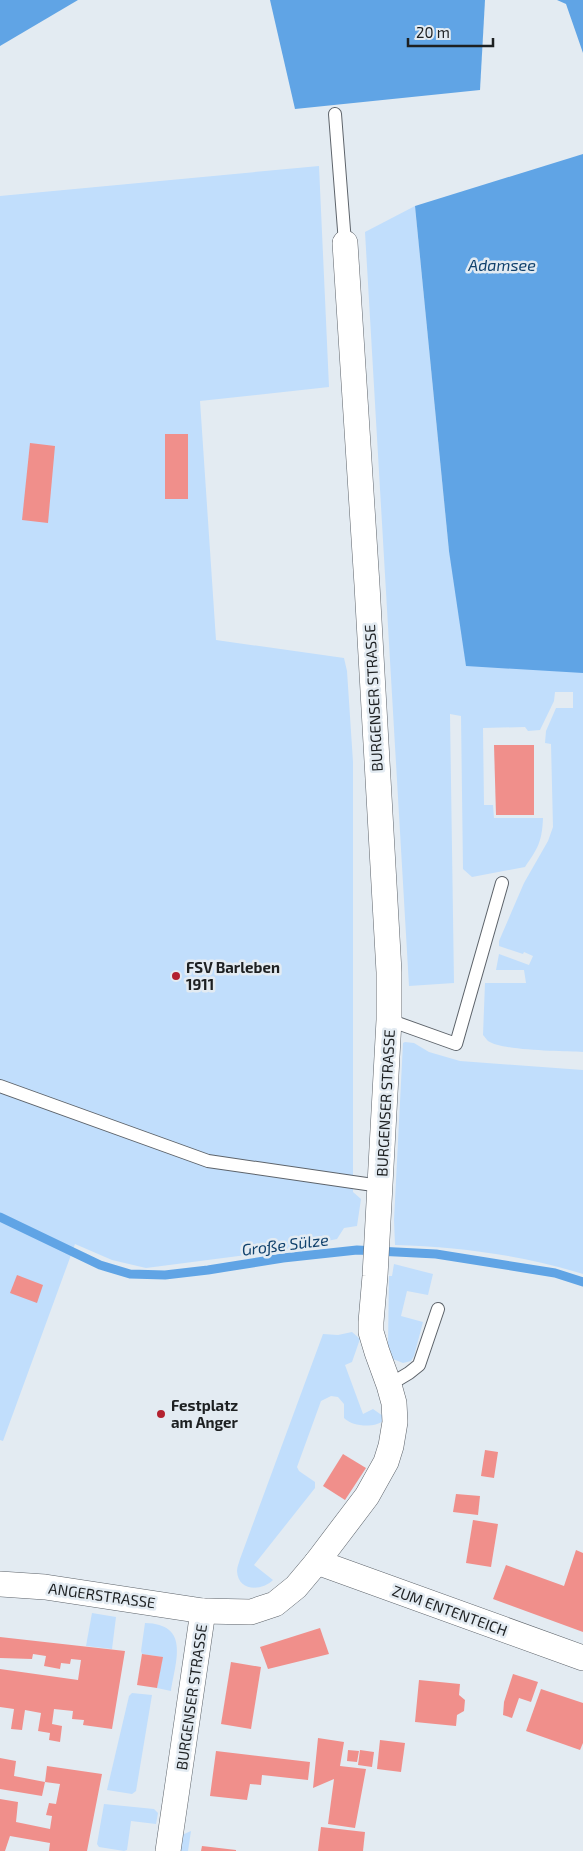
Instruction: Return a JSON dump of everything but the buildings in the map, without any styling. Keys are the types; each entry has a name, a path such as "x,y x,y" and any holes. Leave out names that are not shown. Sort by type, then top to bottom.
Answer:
{"street":[{"name":"BURGENSER STRASSE","path":"168,1851 203,1611 251,1612 275,1604 296,1586 317,1562 367,1496 386,1462 395,1422 394,1403 371,1332 376,1276 390,1020 389,972 345,243"},
{"name":"ZUM ENTENTEICH","path":"317,1562 583,1658"},
{"name":"ANGERSTRASSE","path":"0,1584 45,1587 203,1611"}],"lane":[{"path":"335,114 345,243"},
{"path":"390,1020 456,1044 502,883"},
{"path":"0,1086 208,1162 380,1186"},
{"path":"389,1385 409,1374 419,1365 438,1309"}],"shaded area":[{"path":"319,166 329,387 200,401 216,640 344,658 347,671 353,762 353,1192 361,1199 357,1226 344,1228 337,1239 277,1251 146,1268 112,1260 75,1244 3,1441 0,1440 0,196"},
{"path":"415,206 449,551 583,577 583,1052 506,1047 488,1041 483,1035 485,983 526,983 524,970 496,970 499,954 529,965 533,956 499,946 499,941 524,883 548,841 553,827 551,744 545,743 546,731 556,708 573,708 573,692 555,692 554,701 540,730 528,731 525,727 483,728 484,805 493,805 494,818 543,818 542,833 533,855 525,867 472,877 463,869 461,716 450,714 454,983 409,986 365,232"},
{"path":"403,1043 414,1043 429,1052 460,1061 583,1070 583,1274 560,1267 490,1253 395,1245 394,1220"},
{"path":"394,1264 433,1274 428,1295 407,1291 401,1316 423,1322 414,1356 411,1361 403,1363 393,1359 388,1345 389,1276 392,1276"},
{"path":"352,1332 360,1339 352,1362 345,1365 363,1414 373,1409 383,1416 383,1421 369,1426 358,1425 344,1418 344,1404 338,1397 331,1396 321,1401 297,1467 299,1471 315,1482 315,1488 254,1565 273,1580 257,1588 246,1586 238,1578 238,1565 323,1334 338,1335"},
{"path":"92,1613 116,1617 112,1649 86,1646"},
{"path":"145,1623 159,1625 169,1630 174,1637 177,1646 177,1656 171,1691 157,1688 162,1657 142,1654"},
{"path":"132,1693 152,1695 136,1791 132,1794 107,1790 129,1696"},
{"path":"104,1804 154,1809 158,1813 156,1824 131,1821 127,1850 99,1847 97,1844"},
{"path":"191,1831 188,1851 179,1851 182,1835"}],"water":[{"path":"0,0 78,0 0,46"},
{"path":"270,0 485,0 480,90 295,109"},
{"path":"557,0 583,0 583,53 566,4"},
{"name":"Adamsee","path":"583,154 583,673 466,666 449,551 415,206"}],"waterway":[{"name":"Große Sülze","path":"0,1217 100,1265 130,1274 165,1275 283,1258 357,1250 436,1254 555,1273 583,1282"}],"place":[{"name":"FSV Barleben 1911","path":"176,976"},
{"name":"Festplatz am Anger","path":"161,1414"}]}
